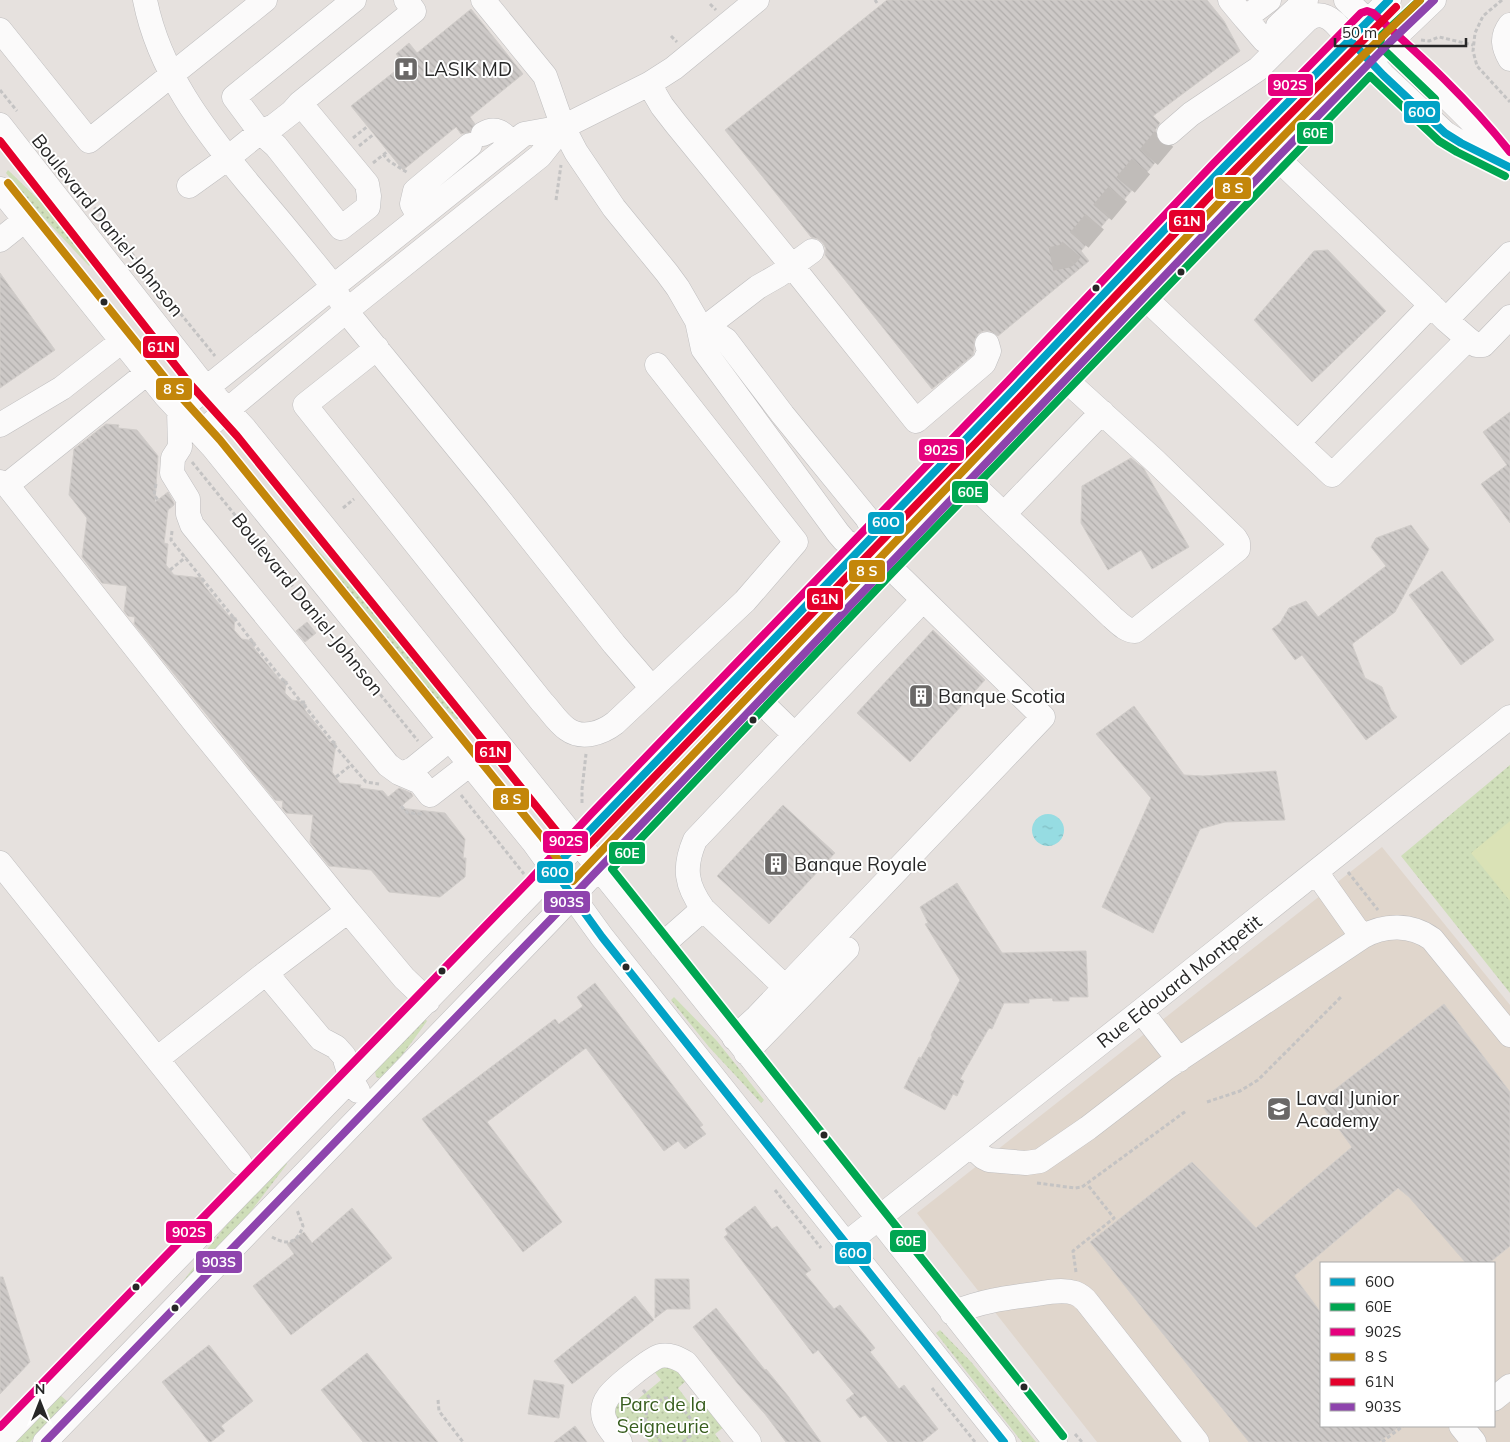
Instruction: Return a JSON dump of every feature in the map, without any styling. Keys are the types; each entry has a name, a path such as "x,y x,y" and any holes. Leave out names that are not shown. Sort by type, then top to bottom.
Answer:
{"street":[{"path":"145,0 154,36 172,75 200,121 333,286 346,311 651,687"},
{"path":"0,30 89,141 265,0"},
{"path":"300,103 367,184 368,207 341,228 276,146 260,132 234,97 354,0"},
{"path":"189,186 260,132 274,126 292,112 300,103 414,11 406,0"},
{"path":"483,0 545,76 563,126 576,152 608,201 667,273 702,324 726,340 783,415 867,518 891,567"},
{"path":"392,779 388,765 189,520 186,495 172,473 173,458 180,447 179,410 524,134 563,126 649,84 674,68 757,0"},
{"path":"1230,0 1264,40"},
{"path":"1245,18 1269,0"},
{"path":"1306,0 1236,66 1164,128 1191,114 1258,69 1312,17 1321,15 1330,18 1370,62 1446,133 1461,143 1510,167"},
{"path":"1346,0 1481,131 1510,167"},
{"path":"0,1441 428,1001 1214,178 1389,0"},
{"path":"45,1442 572,897 759,700 891,567 969,481 1277,158 1370,62 1434,0"},
{"path":"1510,25 1505,32 1503,41 1504,49 1510,59"},
{"path":"649,84 671,118 916,422 984,363 989,351 987,344"},
{"name":"Boulevard Daniel-Johnson","path":"9,119 207,388 228,410 389,607 599,868 1054,1442"},
{"path":"200,432 346,311 543,153 563,126"},
{"path":"419,217 412,204 415,191 476,139 491,130 500,132 512,143"},
{"path":"1277,158 1476,346 1483,345 1510,317"},
{"name":"Boulevard Daniel-Johnson","path":"0,189 147,373 200,432 450,739 553,869 615,953 1004,1442"},
{"path":"0,240 25,220"},
{"path":"702,324 792,266 812,250"},
{"path":"1298,443 1439,312 1510,254"},
{"path":"1144,297 1332,475 1468,339"},
{"path":"702,324 703,349 844,540 891,567 1044,717 785,987 740,1046"},
{"path":"0,425 62,388 122,341"},
{"path":"376,348 305,405 564,728 571,732 589,734 606,730 745,600 796,542 657,365"},
{"path":"969,481 1112,617 1131,631 1135,631 1238,549 1238,543 1235,538 1154,460 1042,359"},
{"path":"147,373 3,483 188,715 348,911 404,978 428,1001"},
{"path":"1004,514 1102,412"},
{"path":"785,987 703,909 693,895 687,876 688,863 695,840 923,600"},
{"path":"759,700 795,735"},
{"name":"Rue Edouard Montpetit","path":"847,1243 1510,717"},
{"path":"392,779 412,769 450,739"},
{"path":"392,779 420,782 430,795 470,764"},
{"path":"0,863 240,1163"},
{"path":"1316,872 1362,936"},
{"path":"661,946 703,909"},
{"path":"156,1059 348,911"},
{"path":"971,1146 983,1158 990,1160 1026,1163 1040,1161 1179,1060 1371,931 1387,928 1407,928 1426,934 1441,948 1510,1036"},
{"path":"740,1046 847,949"},
{"path":"266,973 321,1039 336,1047 344,1056 351,1080 368,1107"},
{"path":"1141,1011 1179,1060"},
{"path":"952,1313 974,1304 998,1298 1056,1291 1069,1291 1078,1294 1087,1302 1197,1442"},
{"path":"620,1442 605,1419 603,1413 606,1401 615,1389 650,1361 661,1356 667,1356 680,1359 691,1369 749,1442"},
{"path":"1495,1398 1510,1386"},
{"path":"1462,1427 1474,1442"}],"path":[{"path":"710,4 714,9"},
{"path":"671,36 676,41"},
{"path":"1420,40 1429,41 1439,36 1473,45"},
{"path":"0,90 9,119"},
{"path":"358,134 368,126"},
{"path":"364,142 374,134"},
{"name":"Boulevard Daniel-Johnson","path":"37,136 217,359"},
{"path":"371,164 388,151"},
{"path":"383,154 389,161 415,177"},
{"path":"556,200 560,172"},
{"name":"Boulevard Daniel-Johnson","path":"192,462 423,746"},
{"path":"170,570 186,557 233,616 236,617 235,619 283,680 286,680 286,683 301,702 305,702 305,706 333,742 336,743 335,746 366,782 392,779"},
{"path":"289,697 293,692"},
{"path":"582,804 589,734"},
{"path":"336,777 351,765"},
{"path":"456,789 521,870"},
{"path":"1346,869 1378,910"},
{"path":"1207,1102 1240,1090 1258,1080 1341,997"},
{"path":"1029,1182 1079,1188 1186,1111"},
{"path":"1077,1278 1073,1251 1114,1218 1087,1184"},
{"path":"779,1195 824,1251"},
{"path":"265,1233 282,1242 291,1242 300,1235 303,1226 294,1203"},
{"path":"932,1387 975,1442"},
{"path":"642,1388 656,1405"},
{"path":"661,1442 645,1422 647,1410 664,1398 675,1399 699,1428 685,1441"},
{"path":"438,1400 439,1411 463,1442"},
{"path":"1382,1442 1402,1427"}],"shaded area":[{"name":"Laval Junior Academy","path":"1382,847 1510,1005 1510,1442 1097,1442 917,1213"}],"green space":[{"path":"8,170 45,206 92,263 89,266 41,215 6,173"},
{"path":"295,526 354,589 459,718 456,720 409,671 292,528"},
{"path":"1510,765 1510,993 1401,856"},
{"path":"1510,821 1510,901 1471,853"},
{"path":"674,997 717,1041 764,1100 761,1103 709,1047 671,1000"},
{"path":"425,1019 427,1021 390,1070 379,1078 376,1077 375,1071"},
{"path":"286,1162 287,1164 239,1227 177,1289 226,1225"},
{"path":"940,1330 972,1363 1036,1442 1022,1442 936,1333"},
{"name":"Parc de la Seigneurie","path":"669,1365 688,1379 678,1388 697,1413 708,1404 725,1426 715,1434 721,1442 649,1442 634,1424 623,1432 614,1411 622,1394 631,1405 661,1380 653,1370"},
{"path":"60,1395 68,1402 30,1442 15,1442"}],"water":[{"path":"1048,814 1060,818 1064,830 1060,842 1048,846 1036,842 1032,830 1036,818"}],"building":[{"path":"887,0 1207,0 1224,21 1240,51 1153,116 1160,123 1155,135 1158,142 1164,146 1169,146 1081,251 1089,261 998,336 990,331 983,331 978,334 974,341 973,355 932,389 825,255 826,249 823,243 811,237 725,130"},
{"path":"471,9 523,74 470,117 475,124 470,132 461,134 456,127 403,170 351,106 404,64 396,54 409,43 417,53"},
{"path":"1328,250 1386,311 1312,382 1254,320 1314,251"},
{"path":"0,273 55,350 0,388"},
{"path":"1510,412 1510,523 1481,484 1507,465 1483,432"},
{"path":"106,424 119,425 118,428 137,430 158,456 155,502 168,492 174,503 168,510 164,543 168,544 166,565 174,575 203,578 203,584 229,616 235,617 234,630 242,639 254,641 254,648 280,680 286,680 285,693 292,700 305,702 305,710 330,742 336,743 332,772 340,783 361,785 360,788 383,791 388,797 399,788 411,793 413,796 399,808 445,813 465,839 463,858 466,858 465,877 440,897 389,892 371,870 329,866 310,842 313,815 286,813 282,808 283,801 275,800 134,624 135,617 128,616 124,611 127,586 102,583 82,557 87,518 69,495 74,449"},
{"path":"1131,458 1144,469 1189,547 1152,569 1141,550 1108,570 1081,523 1082,486"},
{"path":"1411,525 1429,549 1395,612 1352,644 1365,678 1382,687 1391,710 1397,717 1366,740 1302,655 1295,660 1272,629 1280,623 1289,608 1306,601 1318,617 1386,566 1371,547 1376,538"},
{"path":"1442,571 1494,640 1461,665 1409,595"},
{"path":"307,622 316,633 305,642 296,631"},
{"name":"Banque Scotia","path":"933,630 985,680 910,762 857,713"},
{"path":"1134,706 1184,775 1203,776 1276,771 1285,820 1225,822 1200,829 1153,933 1102,907 1151,798 1096,734"},
{"name":"Banque Royale","path":"783,805 835,853 769,924 717,876"},
{"path":"957,883 1002,953 1086,951 1088,997 1069,997 1069,1001 1053,1001 1052,998 1029,999 1029,1003 1004,1003 992,1029 989,1028 960,1079 964,1081 957,1096 953,1094 945,1110 904,1088 960,980 925,924 928,923 920,907"},
{"path":"595,983 703,1125 700,1127 706,1134 685,1149 678,1141 664,1151 586,1048 487,1122 562,1222 523,1252 422,1119 555,1019 559,1024 583,1006 577,997"},
{"name":"Laval Junior Academy","path":"1444,1004 1510,1092 1510,1246 1490,1262 1465,1262 1409,1197 1398,1188 1294,1276 1320,1312 1320,1427 1399,1427 1379,1442 1249,1442 1090,1242 1192,1162 1256,1228 1352,1147 1319,1102"},
{"path":"755,1206 772,1229 777,1226 811,1270 805,1274 834,1309 840,1305 875,1348 870,1352 899,1389 904,1385 938,1429 922,1442 888,1442 865,1415 860,1418 846,1400 854,1394 818,1350 813,1354 724,1237 728,1234 725,1229"},
{"path":"352,1208 392,1258 291,1335 253,1286 294,1254 287,1244 304,1232 312,1243"},
{"path":"0,1277 3,1277 30,1362 0,1394"},
{"path":"655,1279 689,1279 690,1309 667,1309 655,1318"},
{"path":"635,1296 654,1320 572,1384 554,1361"},
{"path":"716,1308 788,1396 821,1442 786,1442 693,1327"},
{"path":"209,1345 253,1401 221,1426 225,1431 211,1442 209,1442 162,1382"},
{"path":"367,1353 438,1442 363,1442 321,1390"},
{"path":"534,1380 564,1385 559,1418 528,1414"},
{"path":"575,1426 587,1442 554,1442"}],"tunnel":[{"path":"1051,259 1066,256 1169,133"}],"transit line":[{"name":"60O","path":"1004,1442 602,937 553,869 1015,388 1220,171 1389,0"},
{"name":"60E","path":"1420,0 1382,35 1380,44 1435,99"},
{"path":"8,183 173,388 220,440 542,837 573,881 1264,156 1420,0"},
{"name":"903S","path":"45,1442 552,918 1277,158 1390,42 1434,0"},
{"name":"61N","path":"0,141 190,384 237,436 570,848 579,852 585,849 1022,395 1227,178 1396,7"},
{"name":"902S","path":"0,1427 529,881 1213,164 1361,13 1367,11 1373,13 1409,46 1462,97 1510,152"},
{"name":"60O","path":"1349,39 1383,75 1445,133 1509,167"},
{"name":"60E","path":"1063,1436 612,869 892,573 1370,76 1439,141 1505,176"}],"place":[{"name":"LASIK MD","path":"406,69"},
{"name":"Banque Scotia","path":"921,696"},
{"name":"Banque Royale","path":"776,864"},
{"name":"Laval Junior Academy","path":"1279,1109"}]}
